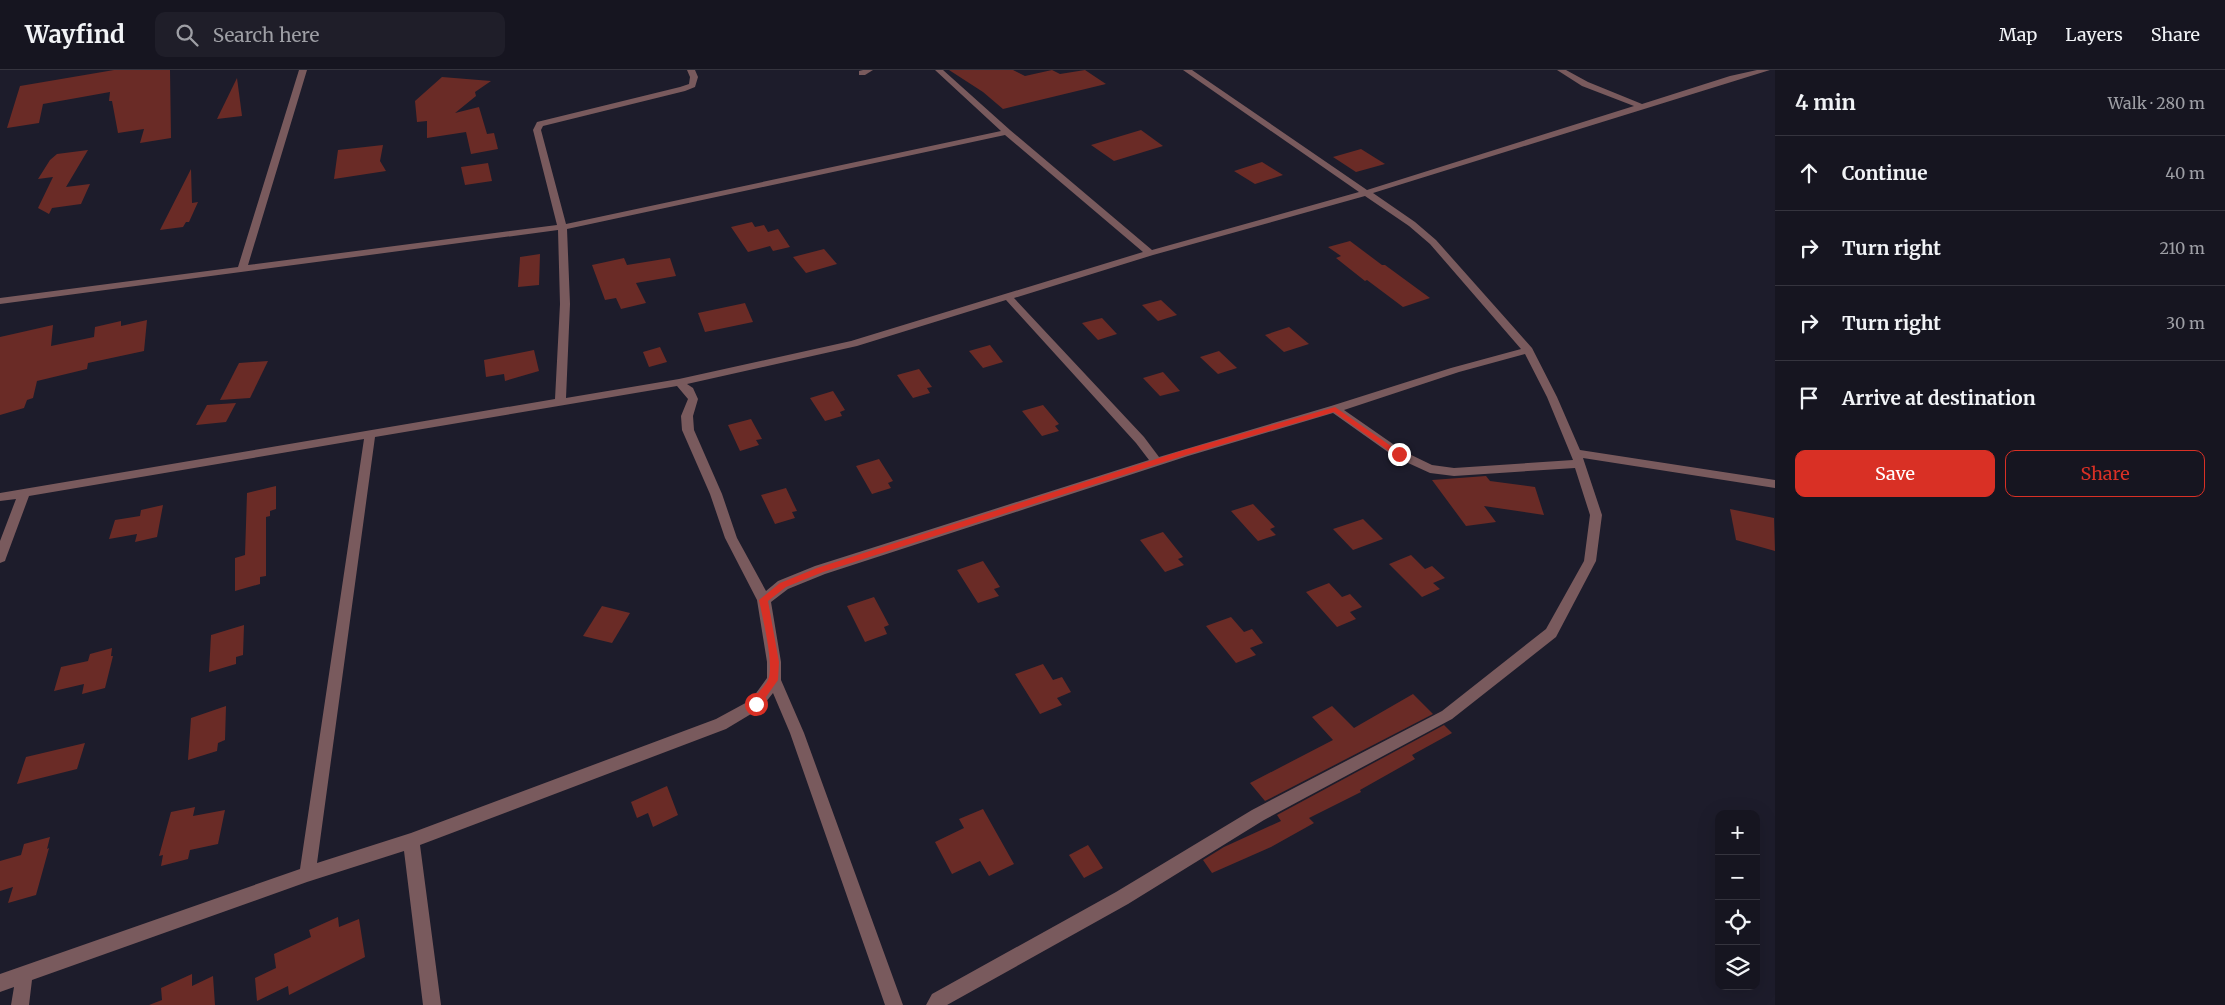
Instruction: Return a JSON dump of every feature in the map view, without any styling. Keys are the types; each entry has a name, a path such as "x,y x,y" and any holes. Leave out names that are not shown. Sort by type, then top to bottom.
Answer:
{"street":[{"path":"243,267 303,70"},
{"path":"560,401 565,304 562,227 537,130 540,124 682,89 692,84 694,77 691,70"},
{"path":"939,70 1007,132 1150,253"},
{"path":"935,1005 938,1000 1122,898 1258,815 1446,714 1551,633 1590,561 1596,515 1577,458 1552,397 1528,350 1433,242 1187,70"},
{"path":"1561,70 1585,84 1642,107"},
{"path":"0,497 679,382 853,344 1150,253 1365,193 1733,78 1766,70"},
{"path":"0,301 243,267 427,246 562,227 1007,132"},
{"path":"1007,296 1157,462"},
{"path":"764,600 783,585 820,570 1157,462 1335,410 1455,370 1528,350"},
{"path":"679,382 689,391 693,399 687,416 688,430 716,494 731,538 764,600 774,662 774,680 796,733 894,1005"},
{"path":"1335,410 1399,454 1430,470 1454,472 1577,458 1775,484"},
{"path":"307,874 370,434"},
{"path":"0,558 24,493"},
{"path":"0,983 307,874 411,841 721,724 756,704 774,680"},
{"path":"411,841 432,1005"},
{"path":"20,1005 24,974"}],"building":[{"path":"114,70 170,70 171,138 140,143 144,129 118,133 112,101 109,101 110,92 43,104 39,123 7,128 20,86"},
{"path":"949,70 1013,70 1025,76 1052,70 1060,74 1085,70 1106,84 1003,109 983,92"},
{"path":"442,77 491,81 475,92 476,96 455,113 479,107 487,134 494,133 498,149 471,154 466,132 427,138 427,121 417,122 415,101"},
{"path":"237,78 242,116 217,119"},
{"path":"1141,130 1163,146 1114,161 1091,145"},
{"path":"383,145 380,161 386,171 334,179 338,150"},
{"path":"1361,149 1385,164 1356,172 1333,157"},
{"path":"88,150 66,187 90,184 81,204 52,208 49,214 38,208 53,177 38,179 50,160 57,154"},
{"path":"1262,162 1283,175 1255,184 1234,171"},
{"path":"488,163 492,181 465,185 461,167"},
{"path":"191,169 192,203 198,202 189,222 186,222 183,227 160,230"},
{"path":"752,222 755,227 764,225 768,232 778,229 790,247 773,251 770,246 748,252 731,227"},
{"path":"1350,241 1430,298 1403,307 1367,280 1365,281 1336,258 1341,256 1328,247"},
{"path":"824,249 837,264 806,273 793,257"},
{"path":"540,254 539,285 518,287 520,257"},
{"path":"624,258 627,265 670,258 676,276 636,283 646,303 621,309 616,298 605,300 592,265"},
{"path":"1161,300 1177,315 1158,321 1142,305"},
{"path":"745,303 753,322 705,332 698,313"},
{"path":"1102,318 1117,334 1098,340 1082,323"},
{"path":"147,320 144,351 88,363 87,369 37,381 33,398 27,400 24,408 0,415 0,337 53,325 51,346 94,337 95,327 121,321 121,326"},
{"path":"1289,327 1309,344 1284,352 1265,335"},
{"path":"990,345 1003,362 983,368 969,351"},
{"path":"660,347 667,362 649,367 643,352"},
{"path":"534,350 539,371 505,381 504,374 486,377 484,360"},
{"path":"1219,351 1237,368 1218,374 1200,357"},
{"path":"268,361 250,398 220,400 239,363"},
{"path":"919,369 932,387 927,388 930,393 913,398 897,375"},
{"path":"1163,372 1180,391 1160,396 1143,378"},
{"path":"833,391 845,410 840,412 842,416 825,421 810,398"},
{"path":"236,403 226,422 196,425 207,405"},
{"path":"1043,405 1059,424 1055,426 1059,431 1042,436 1022,411"},
{"path":"751,419 762,439 756,440 759,445 740,451 728,425"},
{"path":"879,459 893,481 888,483 891,488 872,494 856,466"},
{"path":"1486,476 1490,481 1535,487 1544,515 1484,506 1496,522 1466,526 1432,480"},
{"path":"276,486 276,509 270,511 270,516 266,517 266,576 260,577 260,584 235,591 235,558 245,555 247,493"},
{"path":"786,488 797,511 792,512 795,518 775,524 761,495"},
{"path":"1253,504 1275,527 1270,529 1276,535 1258,541 1231,511"},
{"path":"163,505 157,537 135,542 137,534 109,539 115,520 140,516 141,510"},
{"path":"1730,509 1774,518 1775,551 1736,540"},
{"path":"1363,519 1383,539 1353,550 1333,529"},
{"path":"1163,532 1183,557 1178,559 1184,565 1165,572 1140,540"},
{"path":"1411,555 1425,569 1432,566 1445,578 1433,583 1440,589 1422,597 1389,564"},
{"path":"983,561 1000,587 994,589 999,596 978,603 957,570"},
{"path":"1329,583 1342,597 1350,594 1362,607 1350,612 1356,619 1337,627 1306,592"},
{"path":"874,597 889,625 884,627 887,634 865,642 847,606"},
{"path":"602,606 630,613 612,643 583,636"},
{"path":"1231,617 1244,632 1252,629 1263,643 1250,648 1256,655 1236,663 1206,626"},
{"path":"244,625 243,655 236,657 236,664 209,672 211,635"},
{"path":"112,648 111,656 113,656 105,688 82,694 84,684 54,691 61,667 88,661 90,654"},
{"path":"1043,664 1053,680 1062,677 1071,692 1057,698 1062,705 1040,714 1015,674"},
{"path":"1413,694 1433,714 1265,801 1250,783 1333,740 1312,717 1332,706 1354,728"},
{"path":"226,706 225,740 218,743 217,751 188,760 191,718"},
{"path":"1444,725 1452,733 1412,755 1415,759 1360,790 1361,792 1309,818 1314,823 1271,847 1212,873 1203,860 1224,847 1281,821 1277,815"},
{"path":"85,743 77,769 17,784 26,757"},
{"path":"667,786 678,815 653,827 648,813 637,818 631,802"},
{"path":"195,807 193,816 225,810 218,844 190,850 188,859 161,866 163,855 159,856 171,812"},
{"path":"983,809 1014,864 989,876 980,861 952,874 935,842 964,828 959,819"},
{"path":"50,837 47,849 49,848 36,895 8,903 13,887 0,891 0,861 21,855 24,844"},
{"path":"1088,845 1103,868 1084,878 1069,855"},
{"path":"338,917 339,927 359,919 365,957 289,995 288,986 257,1001 255,978 276,968 274,954 311,937 309,930"},
{"path":"192,974 192,986 213,976 215,1005 149,1005 162,1000 161,988"}],"route":[{"path":"756,704 774,680 774,662 765,616 764,600 783,585 820,570 1184,453 1335,410 1399,454"}]}
